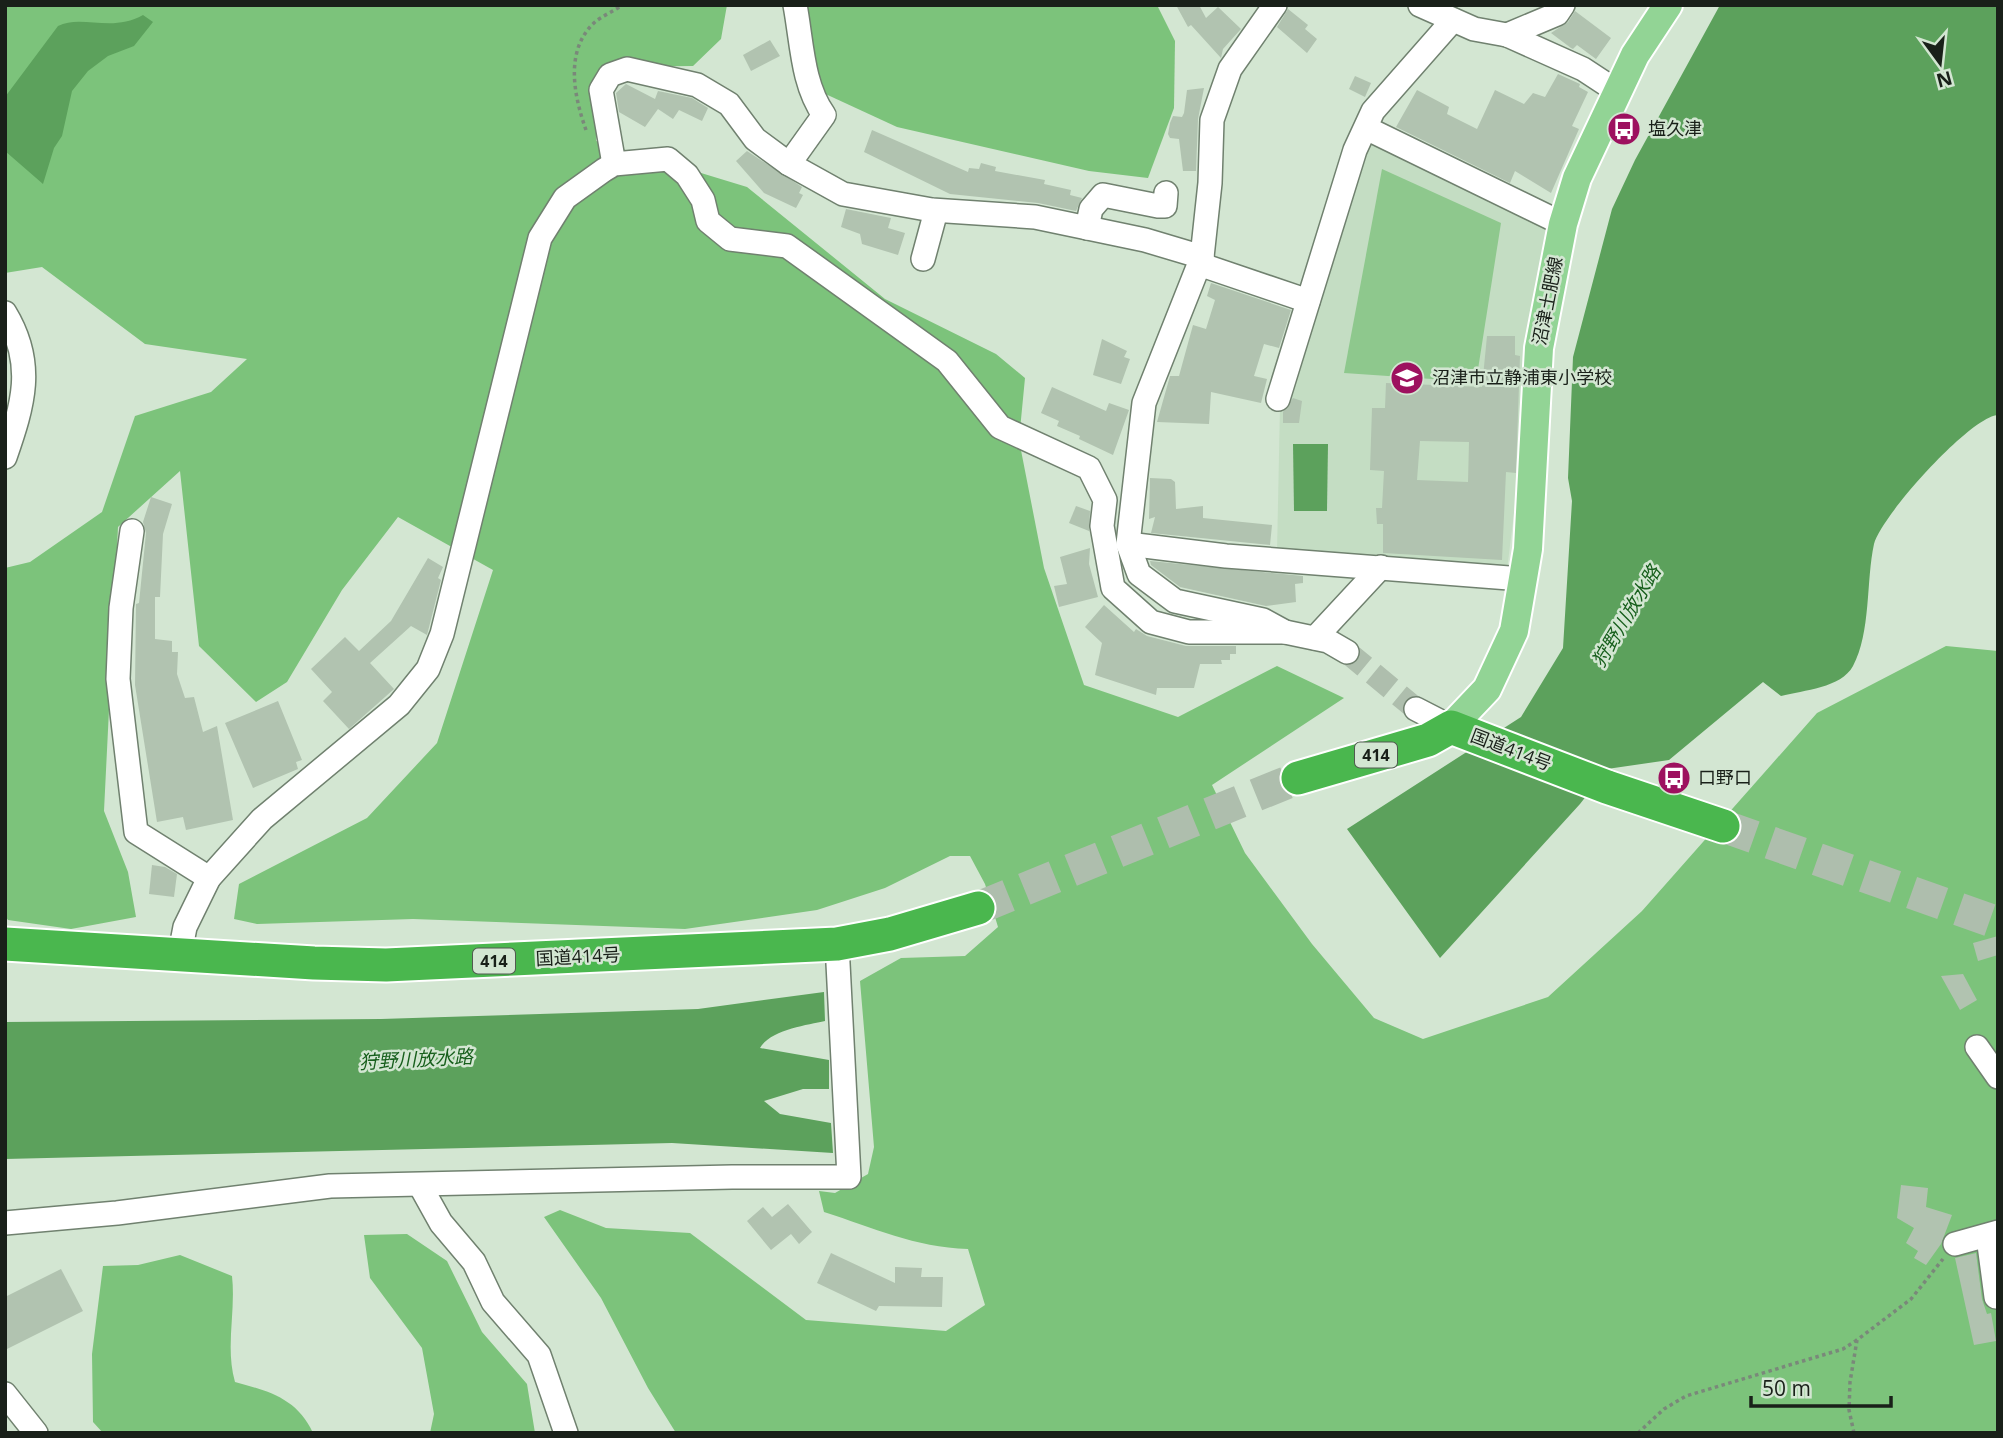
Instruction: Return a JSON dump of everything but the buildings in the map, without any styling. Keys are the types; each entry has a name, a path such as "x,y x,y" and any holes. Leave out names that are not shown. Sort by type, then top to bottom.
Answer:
{"highway":[{"name":"国道414号","path":"1298,778 1462,732 1607,787 1723,826"},
{"name":"国道414号","path":"5,944 314,963 442,964 837,944 890,934 978,908"}],"main road":[{"name":"沼津土肥線","path":"1462,732 1501,663 1514,631 1528,548 1539,348 1563,224 1577,177 1635,55 1668,5"}],"street":[{"path":"789,164 824,115 810,90 795,5"},
{"path":"1275,5 1230,69 1212,120 1210,183 1201,260 1144,403 1128,544 1139,573 1175,601 1263,620 1285,632"},
{"path":"1420,5 1474,29 1507,35 1583,69 1618,92"},
{"path":"1507,35 1558,8"},
{"path":"1278,399 1355,150 1373,111 1453,20"},
{"path":"614,164 601,90 610,75 627,69 697,85 729,104 755,139 789,164 843,194 936,211 1035,217 1087,228 1201,260 1308,301"},
{"path":"1366,128 1563,224"},
{"path":"180,953 185,927 209,878 262,819 399,705 428,668 442,634 540,238 565,198 614,164 668,159 703,200 708,220 730,239 787,246 947,360 1000,427 1089,468 1105,500 1102,526 1113,588 1151,622 1189,632 1285,632 1328,641 1347,652"},
{"path":"1087,228 1091,209 1104,195 1165,206 1167,193"},
{"path":"923,259 936,211"},
{"path":"5,313 20,340 24,365 23,395 5,457"},
{"path":"132,531 121,607 118,679 136,832 209,878"},
{"path":"1128,544 1226,556 1522,579"},
{"path":"1315,638 1381,567"},
{"path":"1416,709 1462,732"},
{"path":"5,1223 117,1213 330,1186 421,1187 718,1177 849,1177 837,944"},
{"path":"1977,1046 1998,1077"},
{"path":"421,1187 441,1223 474,1262 493,1302 538,1355 566,1433"},
{"path":"1955,1244 1993,1234 1996,1297"},
{"path":"5,1394 20,1426"}],"path":[{"path":"1638,1433 1664,1409 1686,1396 1843,1349 1911,1299 1955,1244"},
{"path":"1854,1433 1849,1410 1850,1382 1857,1340"}],"shaded area":[{"path":"5,5 727,5 721,39 693,66 602,67 596,141 747,187 885,299 996,354 1025,378 1019,440 1044,568 1084,685 1178,717 1277,666 1344,698 1212,785 1245,853 1312,944 1374,1018 1423,1039 1548,997 1642,911 1817,713 1946,646 1998,651 1998,1433 676,1433 648,1388 601,1298 544,1217 560,1210 606,1228 690,1233 806,1320 946,1331 985,1305 968,1249 912,1241 824,1212 819,1191 835,1193 868,1174 874,1147 860,981 901,958 965,956 998,927 985,884 970,856 950,856 885,888 817,910 685,929 413,919 257,924 234,919 239,884 367,818 437,743 493,570 398,517 342,590 287,682 256,702 199,646 180,471 118,527 104,811 128,872 136,917 71,929 8,920 5,916 5,568 30,562 102,512 135,416 211,392 247,359 145,344 42,267 5,273"},
{"path":"805,5 1157,5 1175,41 1174,108 1148,178 1089,171 897,127 819,91"},
{"name":"沼津市立静浦東小学校","path":"1370,142 1549,230 1507,570 1277,552 1280,406"},
{"path":"1382,169 1501,223 1476,382 1344,373"},
{"path":"407,1234 447,1261 482,1332 527,1384 535,1433 430,1433 434,1414 422,1348 370,1278 364,1235"},
{"path":"180,1255 232,1276 231,1356 235,1382 270,1393 290,1404 313,1433 103,1433 93,1422 92,1354 103,1266 138,1265"}],"water":[{"name":"狩野川放水路","path":"1720,5 1998,5 1998,415 1968,432 1928,469 1880,530 1874,544 1863,638 1859,653 1847,673 1831,684 1781,696 1763,682 1669,760 1607,769 1580,804 1440,958 1347,829 1521,717 1563,648 1572,501 1568,478 1573,357 1612,209 1635,160"},
{"path":"143,15 153,22 134,46 108,56 88,71 72,91 62,136 54,148 43,184 5,151 5,97 58,26 77,22 120,23"},
{"path":"1293,444 1328,444 1327,511 1294,511"},
{"name":"狩野川放水路","path":"824,992 825,1021 780,1033 760,1048 829,1060 829,1089 803,1089 764,1101 780,1114 831,1123 833,1153 672,1143 5,1159 5,1022 381,1019 698,1009"}],"tunnel":[{"path":"1347,652 1416,709"},
{"path":"978,908 1298,778"},
{"path":"1723,826 1998,923"}],"place":[{"name":"塩久津","path":"1624,129"},
{"name":"沼津市立静浦東小学校","path":"1407,378"},
{"name":"口野口","path":"1674,778"}]}
